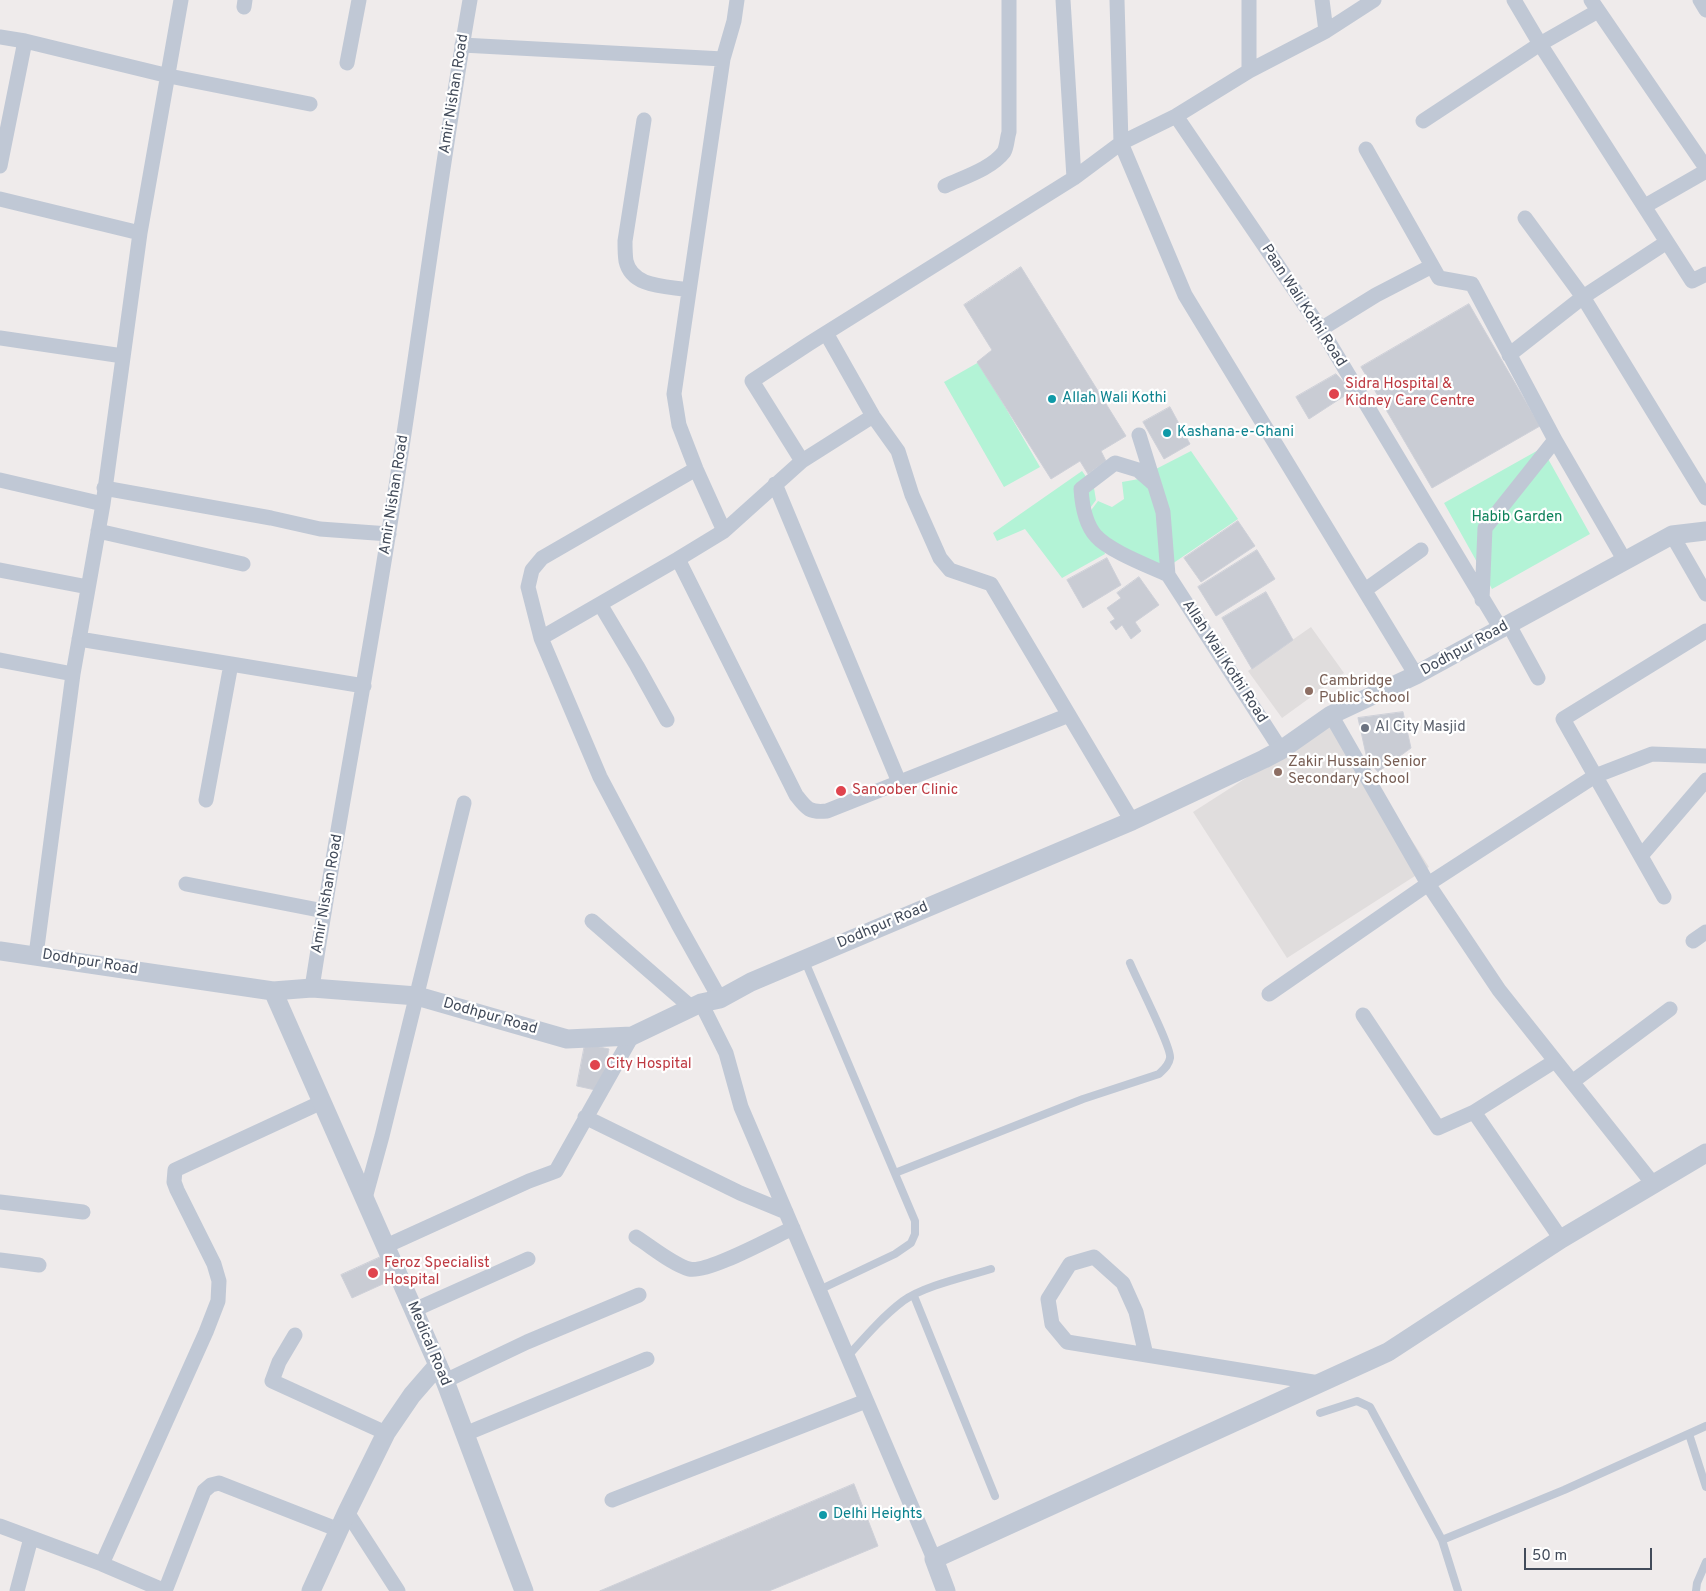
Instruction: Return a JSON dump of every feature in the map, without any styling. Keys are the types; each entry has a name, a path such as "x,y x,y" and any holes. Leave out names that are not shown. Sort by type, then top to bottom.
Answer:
{"street":[{"path":"36,955 79,638 103,504 140,233 181,0"},
{"path":"347,63 359,0"},
{"name":"Amir Nishan Road","path":"312,988 389,534 470,0"},
{"path":"724,531 696,469 679,425 674,394 723,59 734,21 737,0"},
{"path":"945,186 996,160 1005,150 1009,132 1009,0"},
{"path":"1062,0 1074,178"},
{"path":"1117,0 1122,143 1185,295 1416,676"},
{"path":"1249,0 1249,72"},
{"path":"1322,0 1326,31"},
{"path":"802,461 752,381 1074,178 1122,143 1176,116 1249,72 1326,31 1374,0"},
{"path":"1514,0 1540,44 1692,281 1706,274"},
{"path":"1700,0 1706,10"},
{"path":"1422,121 1540,44 1595,5 1706,169 1645,206"},
{"path":"0,37 25,41 169,76 310,104"},
{"path":"0,166 5,112 25,41"},
{"path":"462,46 723,59"},
{"name":"Paan Wali Kothi Road","path":"1176,116 1321,329 1482,600 1505,627 1538,678"},
{"path":"644,120 625,241 626,260 634,276 644,282 689,290"},
{"path":"1366,149 1439,278 1472,284 1555,440 1625,561"},
{"path":"0,199 140,233"},
{"path":"1525,218 1583,297 1706,498"},
{"path":"1510,355 1583,297 1667,242"},
{"path":"1321,329 1376,295 1432,266"},
{"path":"826,333 873,416 898,451 912,495 940,558 950,570 991,584 1132,821"},
{"path":"0,338 123,356"},
{"path":"541,638 724,531 802,461 873,416"},
{"name":"Allah Wali Kothi Road","path":"1138,435 1163,512 1168,575 1281,750"},
{"path":"1482,600 1485,528 1555,440"},
{"path":"1154,485 1138,470 1115,463 1081,488 1082,501 1088,523 1095,535 1106,545 1168,575"},
{"path":"696,469 542,558 532,570 528,587 541,638 600,777 720,999"},
{"path":"0,480 103,504"},
{"path":"776,484 899,782"},
{"path":"104,488 271,518 320,529 389,534"},
{"name":"Dodhpur Road","path":"0,951 273,991 312,988 417,996 567,1039 632,1036 696,1006 720,999 751,982 804,959 1132,821 1281,750 1331,715 1416,676 1672,535 1706,530"},
{"path":"98,531 243,564"},
{"path":"1672,535 1706,594"},
{"path":"1365,590 1421,550"},
{"path":"678,559 796,794 806,808 816,812 826,811 1069,715"},
{"path":"0,570 88,587"},
{"path":"600,604 667,720"},
{"path":"1664,897 1563,719 1706,631"},
{"path":"79,638 364,686"},
{"path":"0,660 74,674"},
{"path":"206,800 231,664"},
{"path":"1331,715 1428,884 1499,990 1654,1185"},
{"path":"1269,994 1428,884 1596,776 1652,754 1706,756"},
{"path":"1641,856 1706,780"},
{"path":"365,1198 464,803"},
{"path":"186,884 324,911"},
{"path":"592,921 696,1006 726,1054 741,1107 946,1591"},
{"path":"1692,941 1706,932"},
{"name":"Medical Road","path":"273,991 441,1373 524,1591"},
{"path":"1572,1082 1670,1009"},
{"path":"1363,1015 1438,1128 1474,1112 1555,1061"},
{"path":"386,1246 529,1181 556,1171 632,1036"},
{"path":"102,1564 206,1332 218,1301 219,1281 214,1264 177,1190 174,1182 176,1170 322,1102"},
{"path":"1474,1112 1561,1239"},
{"path":"585,1117 740,1193 786,1212"},
{"path":"934,1559 1388,1352 1561,1239 1706,1154"},
{"path":"0,1202 83,1212"},
{"path":"636,1237 680,1265 691,1269 719,1263 792,1228"},
{"path":"1146,1355 1136,1312 1123,1283 1094,1257 1070,1264 1048,1299 1052,1324 1067,1342 1146,1355 1319,1383"},
{"path":"414,1310 528,1259"},
{"path":"0,1260 39,1265"},
{"path":"311,1591 386,1433 412,1395 441,1373 527,1342 639,1295"},
{"path":"295,1335 272,1381 386,1433"},
{"path":"465,1434 647,1358"},
{"path":"612,1500 866,1400"},
{"path":"0,1526 102,1564 134,1585 165,1591 204,1490 211,1485 219,1483 339,1530"},
{"path":"347,1512 398,1591"},
{"path":"17,1591 31,1538"}],"lane":[{"path":"804,959 915,1221 915,1234 911,1244 895,1254 819,1290"},
{"path":"895,1172 1083,1099 1159,1074 1167,1068 1171,1057 1166,1042 1130,963"},
{"path":"847,1356 876,1324 904,1300 929,1289 991,1269"},
{"path":"914,1296 995,1496"},
{"path":"1320,1412 1357,1401 1370,1407 1442,1540 1458,1591"},
{"path":"1442,1540 1564,1490 1706,1426"},
{"path":"1689,1434 1706,1487"},
{"path":"1696,1591 1697,1583 1706,1562"}],"shaded area":[{"path":"1311,627 1344,673 1282,718 1248,671"},
{"path":"1335,721 1429,867 1287,958 1193,812"}],"green space":[{"path":"979,362 1040,467 1004,487 944,382"},
{"name":"Habib Garden","path":"1542,448 1590,534 1492,589 1444,503"},
{"path":"1191,451 1238,519 1172,564 1154,470"},
{"path":"1082,471 1094,488 1096,500 1088,511 1105,554 1062,578 1025,529 997,541 993,533"},
{"path":"1139,479 1151,490 1157,510 1161,567 1102,540 1089,513 1098,501 1112,507 1124,499 1122,482"}],"building":[{"name":"Allah Wali Kothi","path":"1021,267 1126,436 1101,451 1106,461 1088,474 1080,461 1051,479 977,362 992,350 964,305"},
{"path":"1469,304 1540,426 1432,488 1361,367"},
{"path":"1336,374 1352,391 1309,419 1296,397"},
{"name":"Kashana-e-Ghani","path":"1170,407 1190,444 1164,459 1143,422"},
{"path":"1238,521 1255,546 1201,582 1184,558"},
{"path":"1257,550 1275,579 1216,616 1198,587"},
{"path":"1107,558 1121,585 1083,608 1067,580"},
{"path":"1139,577 1159,605 1135,622 1141,631 1131,639 1122,625 1116,630 1110,622 1115,619 1107,608 1121,598 1117,593"},
{"path":"1266,592 1293,640 1252,669 1222,618"},
{"name":"Al City Masjid","path":"1403,712 1411,748 1378,772 1367,759 1358,718"},
{"path":"585,1044 609,1049 600,1091 577,1086"},
{"path":"385,1255 396,1278 352,1298 341,1275"},
{"name":"Delhi Heights","path":"854,1484 878,1546 769,1591 600,1591"}],"place":[{"name":"Sidra Hospital & Kidney Care Centre","path":"1334,394"},
{"name":"Allah Wali Kothi","path":"1052,399"},
{"name":"Kashana-e-Ghani","path":"1167,433"},
{"name":"Cambridge Public School","path":"1309,691"},
{"name":"Al City Masjid","path":"1365,728"},
{"name":"Zakir Hussain Senior Secondary School","path":"1278,772"},
{"name":"Sanoober Clinic","path":"841,791"},
{"name":"City Hospital","path":"595,1065"},
{"name":"Feroz Specialist Hospital","path":"373,1273"},
{"name":"Delhi Heights","path":"823,1515"}]}
